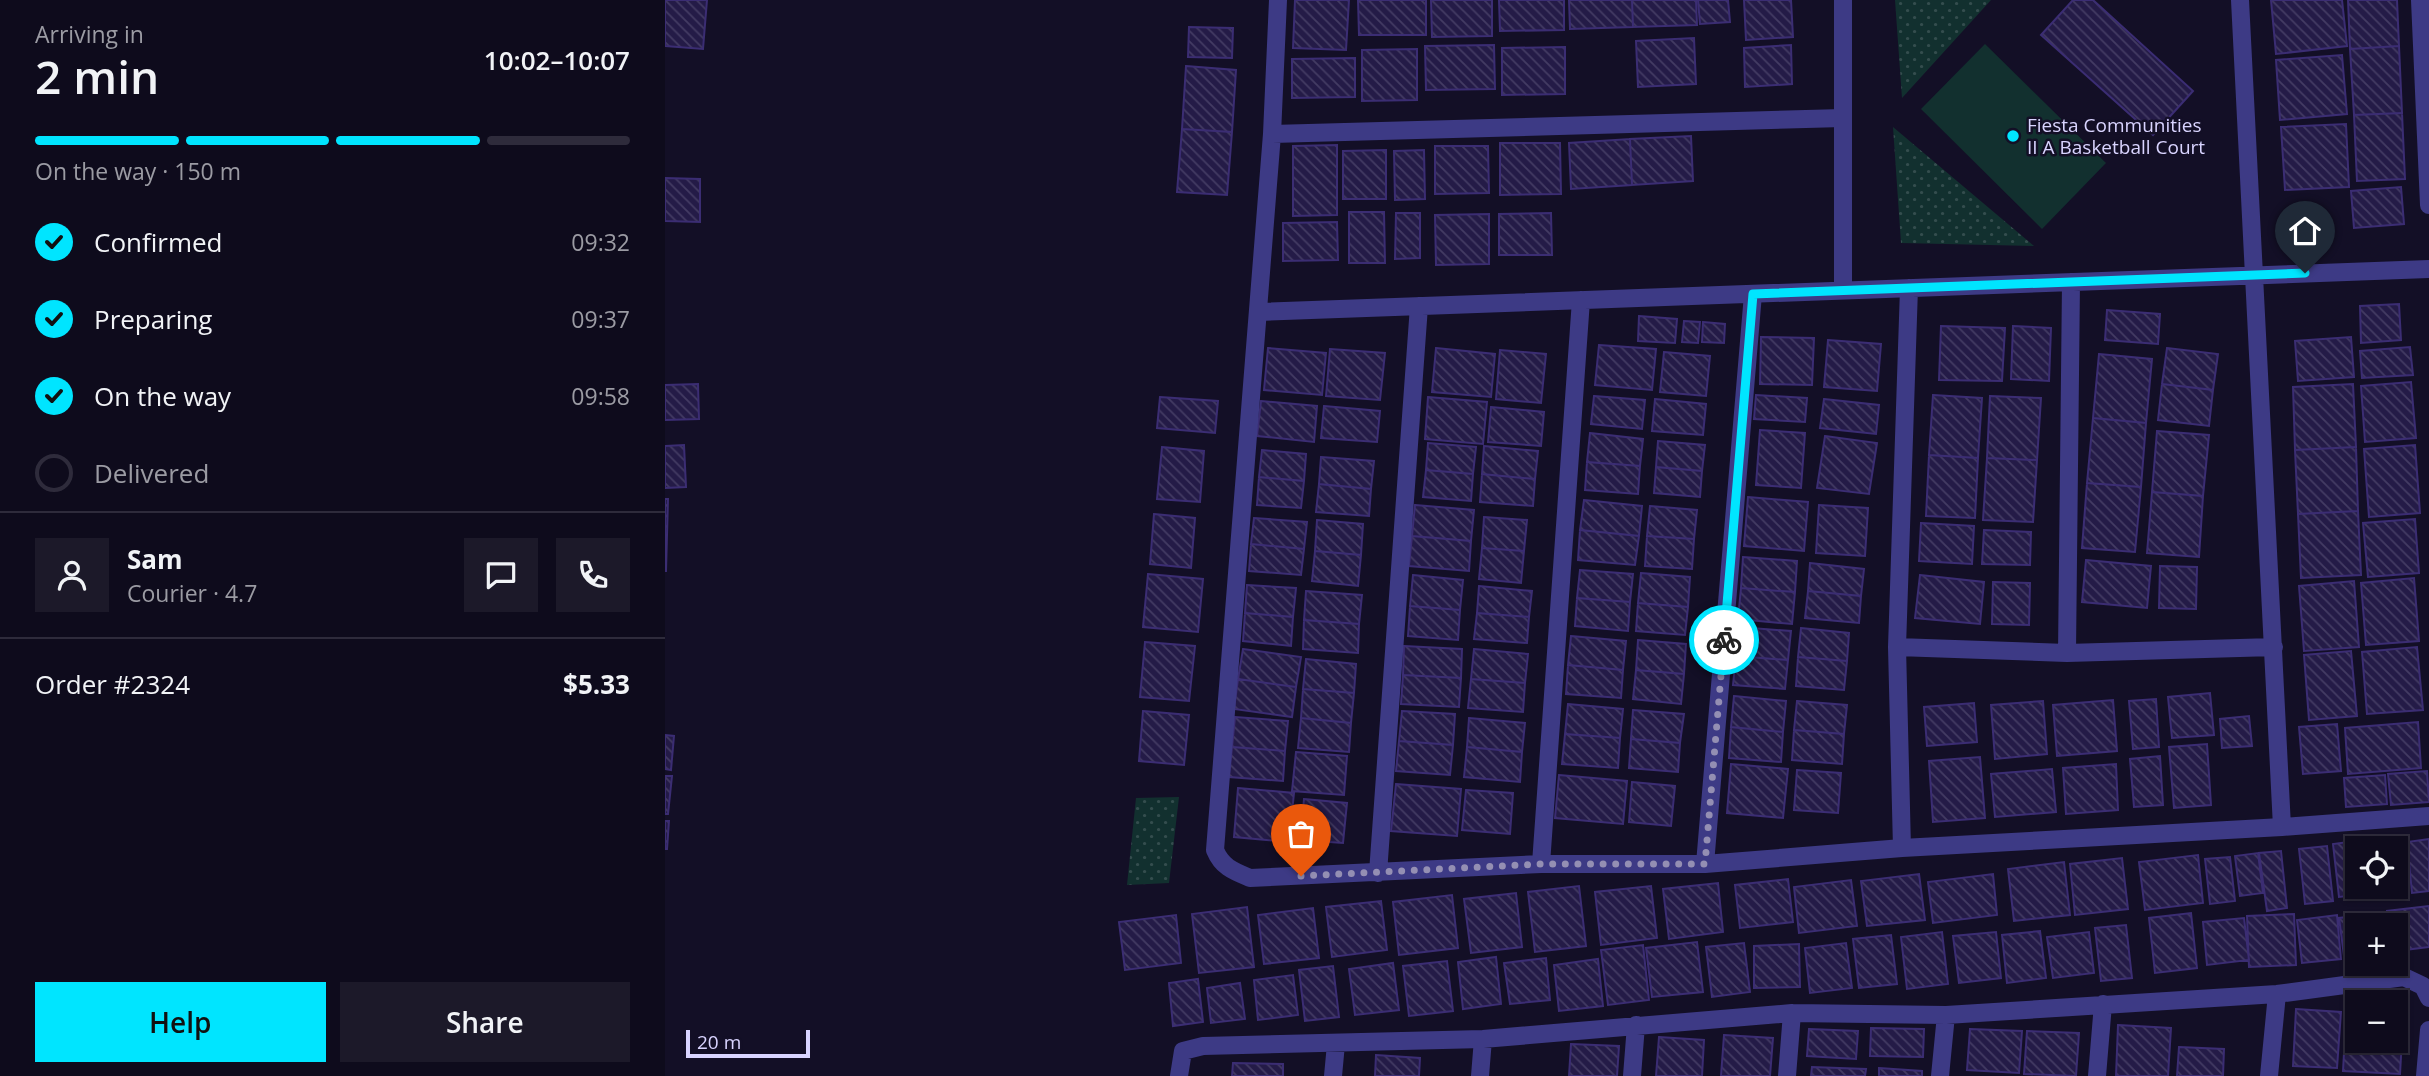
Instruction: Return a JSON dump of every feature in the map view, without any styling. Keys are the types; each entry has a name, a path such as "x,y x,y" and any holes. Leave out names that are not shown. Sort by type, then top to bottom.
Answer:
{"street":[{"path":"1278,0 1272,134 1259,312 1215,850 1219,860 1229,870 1250,878 1541,864 1705,864 1902,848 2429,816"},
{"path":"1843,0 1843,290"},
{"path":"2240,0 2282,827"},
{"path":"2420,0 2429,205"},
{"path":"1272,134 1843,118"},
{"path":"1259,312 2429,269"},
{"path":"2067,653 2071,282"},
{"path":"1902,848 1897,647 1909,288"},
{"path":"1705,864 1753,294"},
{"path":"1541,864 1581,300"},
{"path":"1378,873 1419,306"},
{"path":"1897,647 2067,653 2274,648"},
{"path":"1179,1076 1183,1051 1203,1046 1483,1039 1792,1013 1946,1015 2277,994 2404,977 2423,986 2429,998"},
{"path":"2269,1076 2277,994"},
{"path":"2097,1076 2103,1004"},
{"path":"1787,1076 1792,1013"},
{"path":"1940,1076 1946,1015"},
{"path":"1632,1076 1636,1025"},
{"path":"2425,1076 2429,1030"},
{"path":"1480,1076 1483,1039"},
{"path":"1333,1076 1336,1044"}],"green space":[{"path":"1895,0 1991,0 1902,98"},
{"name":"Fiesta Communities II A Basketball Court","path":"1985,44 2106,163 2042,229 1921,109"},
{"path":"1893,127 2034,246 1901,243"},
{"path":"1179,797 1169,883 1127,885 1136,798"}],"building":[{"path":"665,0 707,0 703,49 665,46"},
{"path":"1295,0 1349,0 1346,50 1293,48"},
{"path":"1358,0 1426,0 1426,35 1359,35"},
{"path":"1431,0 1492,0 1492,36 1432,37"},
{"path":"1499,0 1564,0 1564,30 1500,31"},
{"path":"1569,0 1632,0 1633,27 1570,29"},
{"path":"1632,0 1696,0 1697,25 1633,27"},
{"path":"1698,0 1728,0 1730,22 1700,24"},
{"path":"1744,0 1791,0 1793,37 1746,40"},
{"path":"2073,0 2093,0 2193,91 2153,135 2041,35"},
{"path":"2271,0 2342,0 2347,46 2276,54"},
{"path":"2348,0 2397,0 2399,46 2350,49"},
{"path":"1189,27 1233,28 1232,58 1188,57"},
{"path":"1694,38 1696,84 1638,87 1636,41"},
{"path":"1494,45 1495,89 1426,90 1425,46"},
{"path":"1791,45 1792,84 1745,87 1744,48"},
{"path":"2399,46 2402,113 2354,115 2350,49"},
{"path":"1565,47 1565,94 1502,95 1502,48"},
{"path":"1417,49 1417,100 1362,101 1362,50"},
{"path":"2342,55 2347,114 2280,120 2276,60"},
{"path":"1355,58 1355,97 1292,98 1292,59"},
{"path":"1186,66 1236,70 1232,132 1182,129"},
{"path":"2402,113 2405,179 2357,181 2354,115"},
{"path":"2346,124 2349,187 2285,190 2281,127"},
{"path":"1182,129 1232,132 1227,195 1177,192"},
{"path":"1691,136 1693,181 1632,185 1630,139"},
{"path":"1630,139 1632,185 1571,189 1569,143"},
{"path":"1500,143 1560,143 1561,194 1500,195"},
{"path":"1337,145 1337,215 1293,216 1293,146"},
{"path":"1435,146 1488,146 1489,193 1435,194"},
{"path":"1386,150 1386,199 1343,199 1343,151"},
{"path":"1424,150 1425,199 1395,200 1394,151"},
{"path":"665,178 700,179 700,222 665,221"},
{"path":"2401,187 2404,224 2354,228 2351,191"},
{"path":"1349,212 1384,212 1385,263 1349,263"},
{"path":"1396,213 1420,213 1420,258 1395,259"},
{"path":"1551,213 1552,255 1499,255 1499,214"},
{"path":"1489,214 1489,264 1436,265 1435,215"},
{"path":"1337,222 1338,260 1283,261 1283,223"},
{"path":"2399,304 2401,340 2361,343 2360,306"},
{"path":"2107,310 2160,314 2158,344 2105,340"},
{"path":"1639,316 1677,319 1675,343 1638,341"},
{"path":"1684,321 1700,322 1698,343 1682,342"},
{"path":"1703,322 1725,324 1724,343 1702,342"},
{"path":"1941,326 2005,328 2002,381 1939,380"},
{"path":"2013,326 2051,328 2049,381 2011,379"},
{"path":"1761,337 1814,338 1812,385 1760,384"},
{"path":"2351,337 2354,377 2298,381 2295,341"},
{"path":"1828,340 1881,344 1877,391 1824,387"},
{"path":"1599,345 1656,349 1652,390 1595,385"},
{"path":"2410,347 2413,375 2362,378 2360,351"},
{"path":"1268,348 1326,353 1322,395 1264,390"},
{"path":"1436,348 1495,354 1491,397 1432,392"},
{"path":"2167,348 2218,354 2213,390 2162,384"},
{"path":"1330,349 1385,353 1380,400 1326,396"},
{"path":"1500,350 1546,354 1541,403 1496,399"},
{"path":"1664,352 1710,356 1706,396 1660,392"},
{"path":"2099,354 2152,359 2146,423 2093,418"},
{"path":"2411,382 2416,438 2365,442 2361,386"},
{"path":"698,384 699,419 665,420 665,385"},
{"path":"2162,384 2213,390 2209,426 2158,420"},
{"path":"2353,384 2356,447 2295,450 2293,387"},
{"path":"1756,395 1807,398 1805,422 1754,419"},
{"path":"1933,395 1982,398 1978,458 1929,455"},
{"path":"1594,396 1645,400 1642,429 1591,424"},
{"path":"1990,396 2041,398 2037,460 1987,458"},
{"path":"1160,397 1218,401 1215,433 1157,428"},
{"path":"1428,397 1487,402 1483,444 1425,439"},
{"path":"1655,399 1706,404 1703,435 1652,431"},
{"path":"1824,399 1879,405 1876,434 1820,428"},
{"path":"1261,401 1317,406 1314,442 1257,436"},
{"path":"1324,406 1380,411 1377,442 1321,438"},
{"path":"1491,407 1544,412 1541,446 1488,442"},
{"path":"2093,418 2146,423 2141,487 2087,483"},
{"path":"1760,430 1805,433 1801,488 1756,485"},
{"path":"2157,431 2209,435 2203,496 2152,492"},
{"path":"1590,433 1643,439 1640,466 1587,462"},
{"path":"1825,436 1877,443 1869,494 1817,488"},
{"path":"1658,441 1705,445 1702,471 1656,467"},
{"path":"1428,443 1476,447 1473,474 1426,470"},
{"path":"684,445 686,487 665,488 665,446"},
{"path":"2415,445 2420,513 2369,517 2364,449"},
{"path":"1484,446 1538,451 1535,479 1482,474"},
{"path":"1162,447 1204,451 1200,502 1157,499"},
{"path":"2356,447 2358,511 2298,514 2295,450"},
{"path":"1262,450 1306,454 1304,481 1259,477"},
{"path":"1929,455 1978,458 1975,518 1926,516"},
{"path":"1321,457 1374,461 1371,489 1319,484"},
{"path":"1987,458 2037,460 2033,522 1983,520"},
{"path":"1587,462 1640,466 1638,494 1585,490"},
{"path":"1656,467 1702,471 1700,497 1654,493"},
{"path":"1426,470 1473,474 1471,501 1423,497"},
{"path":"1482,474 1535,479 1533,506 1480,502"},
{"path":"1259,477 1304,481 1301,508 1257,505"},
{"path":"2087,483 2141,487 2135,552 2082,548"},
{"path":"1319,484 1371,489 1369,516 1316,512"},
{"path":"2152,492 2203,496 2199,557 2147,553"},
{"path":"1748,497 1808,502 1804,551 1744,546"},
{"path":"665,499 668,499 666,571 665,571"},
{"path":"1584,500 1642,506 1639,536 1580,530"},
{"path":"1415,505 1474,510 1471,541 1412,536"},
{"path":"1819,505 1868,508 1865,556 1816,553"},
{"path":"1650,506 1697,510 1694,539 1647,536"},
{"path":"2358,511 2361,575 2301,578 2298,514"},
{"path":"1154,514 1195,518 1191,568 1150,564"},
{"path":"1484,517 1527,520 1524,551 1482,548"},
{"path":"1254,518 1307,522 1304,549 1251,544"},
{"path":"2415,519 2419,573 2368,577 2363,523"},
{"path":"1317,520 1363,524 1361,555 1315,551"},
{"path":"1921,523 1974,526 1972,564 1919,561"},
{"path":"1580,530 1639,536 1635,565 1578,560"},
{"path":"1984,530 2031,532 2030,565 1982,564"},
{"path":"1412,536 1471,541 1469,571 1409,566"},
{"path":"1647,536 1694,539 1692,569 1645,566"},
{"path":"1251,544 1304,549 1301,575 1249,571"},
{"path":"1482,548 1524,551 1521,583 1479,579"},
{"path":"1315,551 1361,555 1358,586 1312,581"},
{"path":"1743,557 1797,561 1795,592 1741,588"},
{"path":"2086,560 2151,566 2147,608 2082,602"},
{"path":"1810,563 1864,569 1861,596 1808,591"},
{"path":"2160,566 2197,567 2196,609 2159,608"},
{"path":"1580,570 1633,574 1630,602 1577,598"},
{"path":"1641,573 1690,577 1688,607 1638,603"},
{"path":"1148,574 1203,579 1198,632 1143,627"},
{"path":"1413,575 1463,580 1460,610 1410,606"},
{"path":"1920,575 1984,582 1980,624 1915,618"},
{"path":"2414,578 2419,641 2366,645 2361,583"},
{"path":"2354,581 2359,647 2304,651 2299,586"},
{"path":"1993,582 2030,583 2029,625 1992,624"},
{"path":"1247,585 1296,588 1293,617 1245,613"},
{"path":"1479,586 1532,591 1529,617 1477,613"},
{"path":"1741,588 1795,592 1792,624 1738,619"},
{"path":"1306,591 1362,595 1359,624 1304,620"},
{"path":"1808,591 1861,596 1859,623 1805,618"},
{"path":"1577,598 1630,602 1628,631 1575,626"},
{"path":"1638,603 1688,607 1685,635 1636,631"},
{"path":"1410,606 1460,610 1458,640 1408,636"},
{"path":"1245,613 1293,617 1291,646 1243,641"},
{"path":"1477,613 1529,617 1527,643 1474,639"},
{"path":"1304,620 1359,624 1358,653 1303,649"},
{"path":"1738,627 1791,631 1788,660 1736,656"},
{"path":"1801,628 1849,633 1847,661 1798,657"},
{"path":"1571,636 1626,641 1623,670 1568,665"},
{"path":"1638,640 1686,644 1684,674 1636,670"},
{"path":"1145,642 1195,646 1189,701 1140,697"},
{"path":"1404,646 1462,649 1461,678 1403,675"},
{"path":"2417,647 2423,710 2367,714 2362,652"},
{"path":"1243,649 1301,657 1296,687 1238,679"},
{"path":"1474,649 1528,654 1525,683 1471,679"},
{"path":"2351,651 2357,716 2309,720 2304,655"},
{"path":"1736,656 1788,660 1785,689 1733,685"},
{"path":"1798,657 1847,661 1844,690 1796,686"},
{"path":"1306,659 1356,664 1354,693 1303,689"},
{"path":"1568,665 1623,670 1621,698 1566,694"},
{"path":"1636,670 1684,674 1681,704 1633,699"},
{"path":"1403,675 1461,678 1459,707 1401,704"},
{"path":"1238,679 1296,687 1292,717 1234,709"},
{"path":"1471,679 1525,683 1523,712 1468,708"},
{"path":"1303,689 1354,693 1351,723 1301,718"},
{"path":"2210,693 2214,735 2172,738 2168,697"},
{"path":"1734,696 1786,701 1783,732 1731,727"},
{"path":"2156,699 2159,747 2133,749 2129,701"},
{"path":"2113,700 2117,751 2057,756 2053,705"},
{"path":"1797,701 1847,705 1844,734 1794,730"},
{"path":"2043,701 2047,754 1995,759 1991,705"},
{"path":"1974,703 1977,742 1927,746 1924,707"},
{"path":"1568,704 1623,709 1620,738 1565,734"},
{"path":"1633,710 1684,714 1680,743 1631,739"},
{"path":"1143,711 1189,715 1184,765 1139,761"},
{"path":"1402,711 1455,714 1453,745 1399,741"},
{"path":"2249,716 2252,746 2222,748 2220,719"},
{"path":"1235,717 1288,721 1285,751 1232,747"},
{"path":"1301,718 1351,723 1349,752 1298,748"},
{"path":"1469,718 1525,723 1522,752 1467,747"},
{"path":"2418,722 2421,768 2348,774 2345,728"},
{"path":"2337,724 2341,771 2303,774 2299,727"},
{"path":"1731,727 1783,732 1781,762 1729,758"},
{"path":"1794,730 1844,734 1842,764 1792,760"},
{"path":"1565,734 1620,738 1618,768 1562,764"},
{"path":"665,735 674,736 671,770 665,769"},
{"path":"1631,739 1680,743 1678,772 1629,768"},
{"path":"1399,741 1453,745 1450,775 1396,771"},
{"path":"2207,744 2211,805 2174,808 2169,747"},
{"path":"1232,747 1285,751 1283,781 1229,777"},
{"path":"1467,747 1522,752 1520,782 1464,777"},
{"path":"1296,752 1347,756 1344,795 1292,791"},
{"path":"2160,756 2163,805 2134,807 2130,759"},
{"path":"1980,757 1985,818 1933,822 1929,761"},
{"path":"1731,764 1788,769 1783,818 1727,813"},
{"path":"2116,764 2118,810 2066,814 2063,768"},
{"path":"2052,769 2056,812 1995,817 1991,774"},
{"path":"1797,770 1841,773 1838,813 1794,810"},
{"path":"2427,771 2429,802 2391,805 2388,774"},
{"path":"1559,775 1627,781 1623,824 1555,818"},
{"path":"2385,775 2387,804 2346,807 2344,778"},
{"path":"665,776 672,776 668,814 665,814"},
{"path":"1632,782 1675,786 1671,826 1629,822"},
{"path":"1396,784 1461,789 1457,836 1391,831"},
{"path":"1238,788 1294,793 1289,842 1234,837"},
{"path":"1466,790 1513,793 1510,834 1462,830"},
{"path":"1304,799 1347,803 1343,843 1300,840"},
{"path":"665,821 669,821 667,849 665,849"},
{"path":"2429,839 2429,891 2412,893 2408,842"},
{"path":"2345,842 2345,896 2339,897 2333,844"},
{"path":"2327,846 2333,901 2305,904 2299,849"},
{"path":"2281,851 2287,908 2267,911 2259,853"},
{"path":"2258,853 2263,893 2240,896 2235,856"},
{"path":"2198,855 2203,903 2145,910 2139,862"},
{"path":"2230,857 2235,901 2210,904 2205,859"},
{"path":"2122,858 2128,909 2075,915 2070,864"},
{"path":"2064,862 2070,915 2014,921 2008,869"},
{"path":"1919,874 1925,920 1867,926 1861,881"},
{"path":"1993,874 1997,915 1933,923 1928,882"},
{"path":"1788,879 1793,922 1740,928 1735,885"},
{"path":"1851,880 1857,926 1799,933 1794,887"},
{"path":"1718,883 1723,932 1669,939 1663,889"},
{"path":"1579,886 1586,946 1535,952 1528,892"},
{"path":"1651,886 1657,938 1601,945 1595,892"},
{"path":"1516,893 1522,947 1471,953 1464,899"},
{"path":"1452,895 1458,948 1399,955 1393,902"},
{"path":"1381,901 1387,950 1332,957 1326,907"},
{"path":"2429,906 2429,947 2408,950 2408,913 2387,911"},
{"path":"1247,907 1254,967 1199,973 1192,914"},
{"path":"1313,908 1319,958 1264,964 1258,915"},
{"path":"2191,913 2197,968 2155,973 2149,918"},
{"path":"2294,914 2296,965 2249,967 2247,916"},
{"path":"1176,915 1181,963 1125,970 1119,922"},
{"path":"2337,915 2341,959 2302,963 2297,920"},
{"path":"2345,917 2345,956 2344,956 2339,918"},
{"path":"2244,918 2249,960 2207,965 2203,922"},
{"path":"2126,925 2132,978 2101,981 2095,928"},
{"path":"2040,931 2046,978 2007,983 2002,935"},
{"path":"1942,932 1948,984 1907,989 1901,937"},
{"path":"1996,932 2001,978 1959,983 1953,936"},
{"path":"2089,932 2094,973 2053,978 2047,937"},
{"path":"1891,935 1897,984 1859,988 1853,939"},
{"path":"1697,942 1703,992 1652,997 1646,948"},
{"path":"1744,943 1750,992 1712,997 1706,947"},
{"path":"1846,943 1852,988 1810,993 1805,948"},
{"path":"1799,944 1800,987 1754,988 1754,946"},
{"path":"1643,945 1649,1000 1608,1005 1601,950"},
{"path":"1496,957 1501,1004 1463,1009 1458,962"},
{"path":"1546,958 1550,1000 1510,1004 1504,963"},
{"path":"1598,959 1603,1006 1559,1011 1554,965"},
{"path":"1447,961 1453,1011 1409,1016 1403,966"},
{"path":"1393,963 1399,1010 1355,1015 1349,969"},
{"path":"1333,966 1339,1017 1305,1021 1299,970"},
{"path":"1293,975 1298,1015 1258,1020 1254,980"},
{"path":"1198,979 1203,1022 1173,1026 1169,983"},
{"path":"1240,983 1245,1019 1211,1023 1207,988"},
{"path":"2296,1009 2341,1012 2337,1068 2293,1066"},
{"path":"2118,1025 2171,1028 2168,1076 2116,1076"},
{"path":"1871,1028 1924,1029 1923,1057 1870,1056"},
{"path":"1809,1029 1858,1031 1856,1059 1807,1056"},
{"path":"1970,1029 2022,1031 2019,1073 1967,1070"},
{"path":"2027,1031 2079,1033 2076,1076 2024,1074"},
{"path":"1724,1035 1773,1038 1770,1076 1721,1076"},
{"path":"2345,1036 2345,1053 2401,1053 2400,1074 2343,1071"},
{"path":"1659,1037 1704,1040 1702,1076 1656,1076"},
{"path":"1571,1044 1619,1046 1617,1076 1569,1076"},
{"path":"2179,1047 2224,1049 2223,1076 2177,1076"},
{"path":"1376,1055 1420,1058 1419,1076 1375,1076"},
{"path":"1233,1063 1283,1064 1283,1076 1232,1076"},
{"path":"1812,1067 1866,1069 1865,1076 1811,1076"},
{"path":"1879,1068 1922,1071 1922,1076 1879,1076"}],"way so far":[{"path":"1301,876 1541,864 1705,864 1724,640"}],"place":[{"name":"Fiesta Communities II A Basketball Court","path":"2013,136"}],"route":[{"path":"1724,640 1753,294 2305,273"}]}
